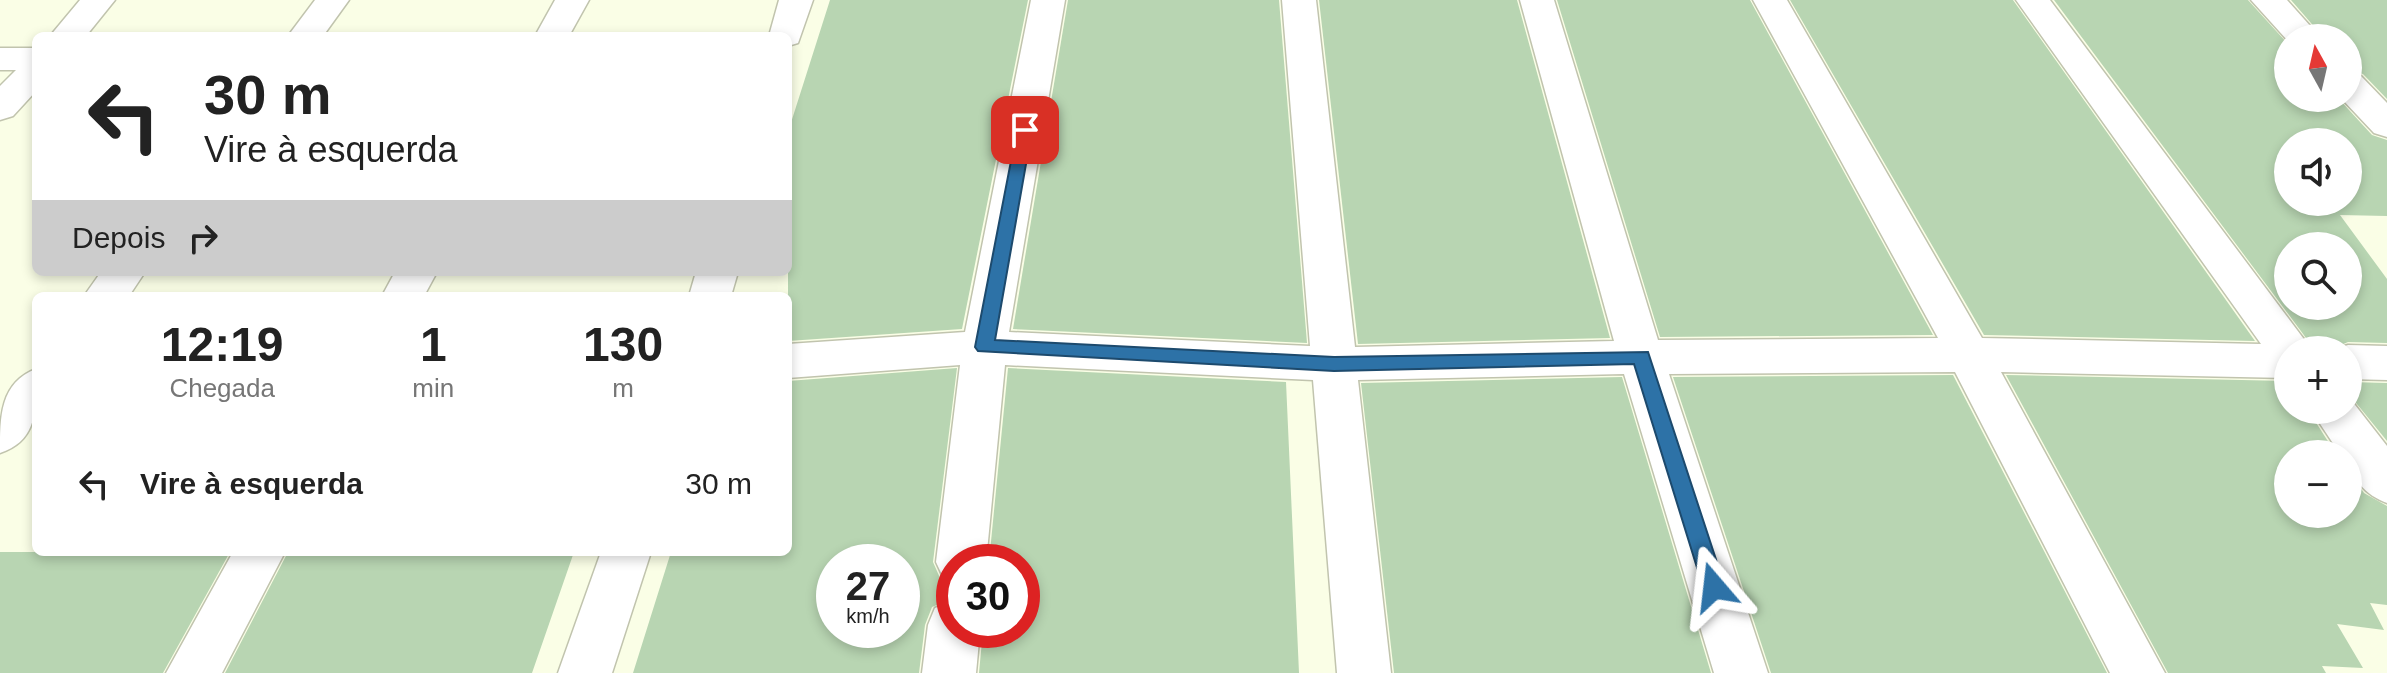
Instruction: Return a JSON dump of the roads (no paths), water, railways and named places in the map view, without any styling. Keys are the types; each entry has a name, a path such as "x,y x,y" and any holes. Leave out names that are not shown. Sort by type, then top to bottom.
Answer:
{"street":[{"path":"70,32 98,0"},
{"path":"308,32 332,0"},
{"path":"554,32 572,0"},
{"path":"787,32 796,0"},
{"path":"963,544 984,347 1048,0"},
{"path":"1299,0 1364,673"},
{"path":"1537,0 1641,357 1741,673"},
{"path":"1770,0 1969,355 2138,673"},
{"path":"2033,0 2280,336"},
{"path":"2268,0 2291,24"},
{"path":"0,59 32,59"},
{"path":"0,108 32,74"},
{"path":"2362,99 2387,125"},
{"path":"108,292 121,276"},
{"path":"792,361 984,347 1334,364 1641,357 1969,355 2274,361"},
{"path":"2362,362 2387,363"},
{"path":"0,375 32,374"},
{"path":"0,434 32,392"},
{"path":"2344,424 2387,483"},
{"path":"193,673 258,556"},
{"path":"585,673 625,556"},
{"path":"949,673 952,648"}]}
